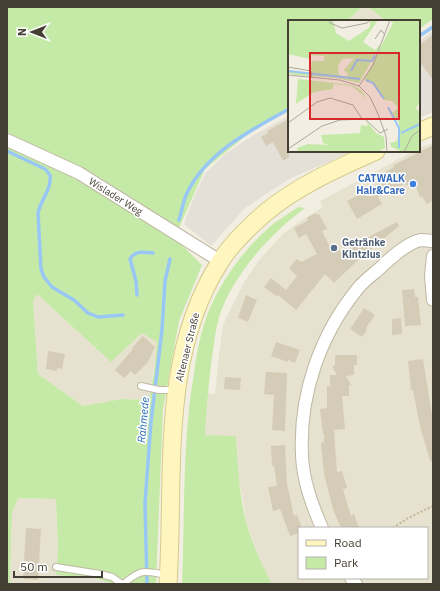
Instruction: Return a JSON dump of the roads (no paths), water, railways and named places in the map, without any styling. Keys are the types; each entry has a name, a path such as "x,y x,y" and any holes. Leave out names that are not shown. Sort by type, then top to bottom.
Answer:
{"main road":[{"path":"420,132 433,126"},
{"name":"Altenaer Straße","path":"168,580 172,436 177,390 192,318 205,289 220,261 242,234 266,213 309,184 374,152"}],"street":[{"name":"Wislader Weg","path":"7,140 79,173 220,261"},
{"path":"322,527 310,500 302,456 303,414 316,359 330,329 344,306 360,286 388,260 408,246 421,240 433,241"},
{"path":"433,256 431,276 433,300"}],"lane":[{"path":"141,386 159,390 177,390"},
{"path":"56,567 112,577 122,584 139,572 148,572 168,580"}],"waterway":[{"name":"Rahmede","path":"420,35 433,27"},
{"name":"Rahmede","path":"179,220 184,199 196,178 206,166 218,154 245,134 288,110"},
{"path":"7,151 45,169 50,175 48,189 38,213 41,269 44,277 52,287 74,300 88,313 98,317 123,315"},
{"path":"137,295 136,281 130,259 137,253 153,253"},
{"name":"Rahmede","path":"147,584 145,503 151,422 162,330 165,281 170,259"}],"place":[{"name":"CATWALK Hair&Care","path":"413,184"},
{"name":"Getränke Kintzius","path":"334,248"}]}
